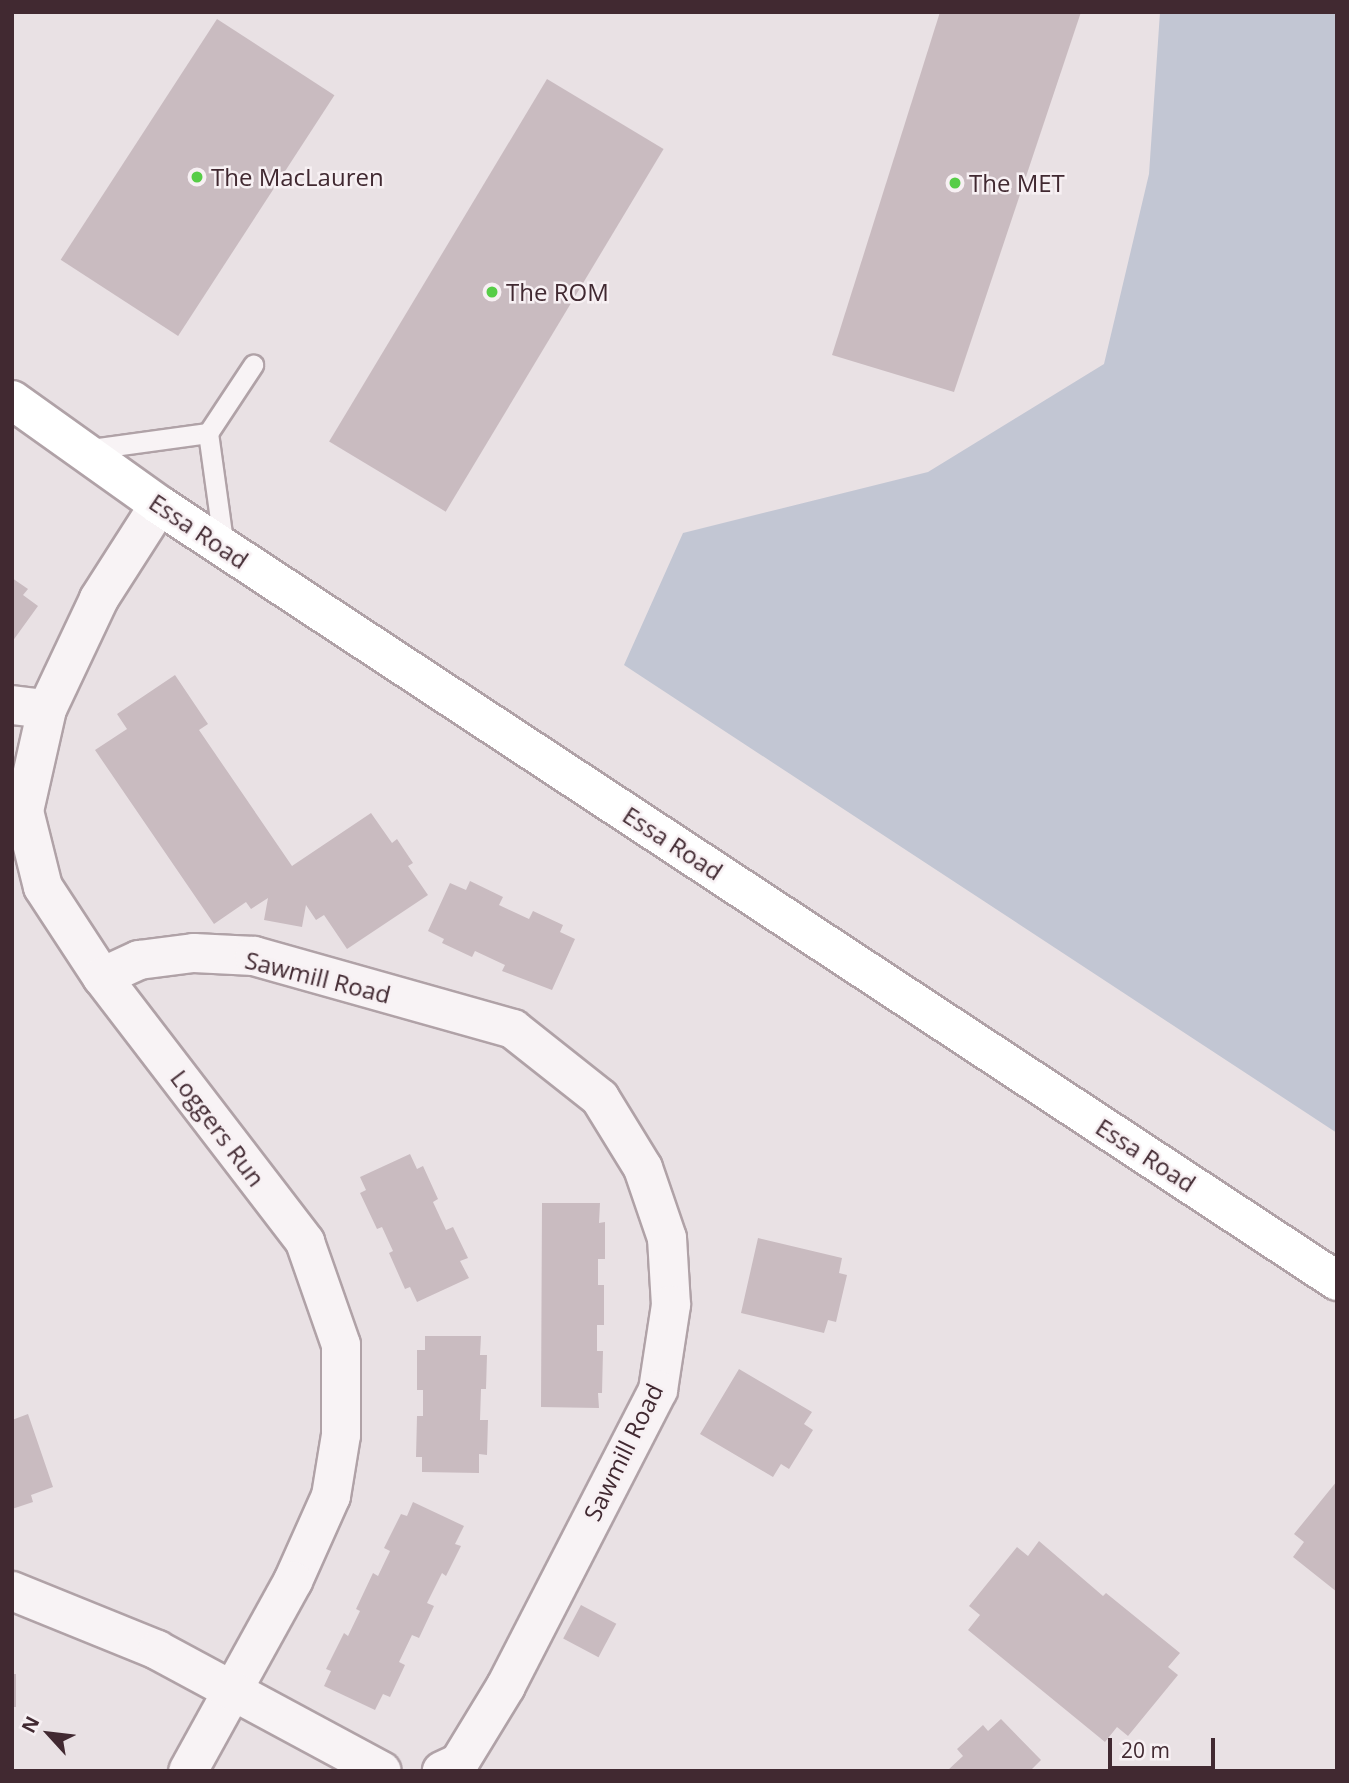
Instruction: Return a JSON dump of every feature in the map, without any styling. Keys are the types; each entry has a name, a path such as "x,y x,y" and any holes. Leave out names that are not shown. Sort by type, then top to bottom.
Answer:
{"main road":[{"name":"Essa Road","path":"12,400 159,505 1337,1281"}],"street":[{"name":"Loggers Run","path":"159,505 29,707 24,811 28,891 102,977 305,1242 341,1345 341,1435 331,1496 293,1581 188,1771"},
{"name":"Sawmill Road","path":"102,977 139,960 194,953 254,956 513,1030 600,1098 643,1168 667,1238 671,1305 658,1390 506,1686 459,1763 442,1771"},
{"path":"12,1591 157,1650 382,1771"}],"lane":[{"path":"225,548 208,433 253,365"},
{"path":"82,450 208,433"}],"shaded area":[{"path":"1160,12 1337,12 1337,1133 624,665 683,533 928,472 1104,364 1149,174"}],"building":[{"name":"The MET","path":"940,12 1081,12 954,392 832,355"},
{"name":"The MacLauren","path":"217,19 334,95 178,336 61,260"},
{"name":"The ROM","path":"547,79 664,149 446,512 329,442"},
{"path":"12,578 28,589 23,595 38,606 12,642"},
{"path":"175,675 208,724 199,730 292,866 371,813 392,843 397,839 413,863 408,866 428,895 347,949 324,915 316,920 306,905 302,927 264,920 268,898 251,909 246,902 214,924 95,750 127,729 117,714"},
{"path":"470,881 503,897 499,905 529,919 533,911 563,925 560,932 575,939 552,990 502,971 505,965 475,951 472,957 442,943 444,939 428,931 450,883 466,890"},
{"path":"410,1154 417,1169 423,1166 438,1199 433,1202 446,1230 453,1227 468,1258 460,1261 469,1278 417,1302 410,1287 405,1289 389,1253 393,1251 382,1227 377,1229 360,1193 366,1190 360,1177"},
{"path":"542,1203 600,1203 599,1223 605,1222 605,1259 598,1259 598,1285 604,1285 604,1325 597,1325 597,1351 603,1351 599,1408 541,1407"},
{"path":"758,1238 842,1258 839,1273 847,1275 836,1322 828,1320 824,1333 741,1313"},
{"path":"425,1336 481,1336 480,1355 487,1355 486,1389 481,1389 480,1420 488,1420 487,1455 479,1454 479,1473 422,1472 422,1457 416,1457 417,1416 423,1416 423,1390 417,1390 417,1350 425,1350"},
{"path":"739,1369 812,1412 804,1424 813,1430 789,1469 781,1464 773,1477 700,1434"},
{"path":"28,1414 53,1487 31,1495 33,1502 12,1509 12,1420"},
{"path":"1337,1481 1337,1592 1293,1557 1304,1542 1294,1534"},
{"path":"413,1502 464,1526 455,1544 461,1546 446,1576 442,1573 427,1603 434,1606 419,1638 412,1635 399,1662 405,1665 390,1697 383,1694 375,1710 324,1686 331,1671 326,1669 344,1633 348,1636 360,1611 356,1609 373,1573 378,1576 390,1551 384,1548 401,1514 407,1516"},
{"path":"1039,1541 1103,1596 1106,1593 1180,1653 1168,1667 1178,1675 1128,1736 1117,1727 1105,1742 968,1630 980,1615 969,1606 1017,1547 1028,1556"},
{"path":"581,1605 616,1624 598,1657 563,1639"},
{"path":"12,1674 16,1674 16,1707 12,1707"},
{"path":"1001,1719 1041,1760 1030,1771 947,1771 963,1756 957,1749 983,1725 988,1731"}],"place":[{"name":"The MacLauren","path":"197,177"},
{"name":"The MET","path":"955,183"},
{"name":"The ROM","path":"492,292"}]}
